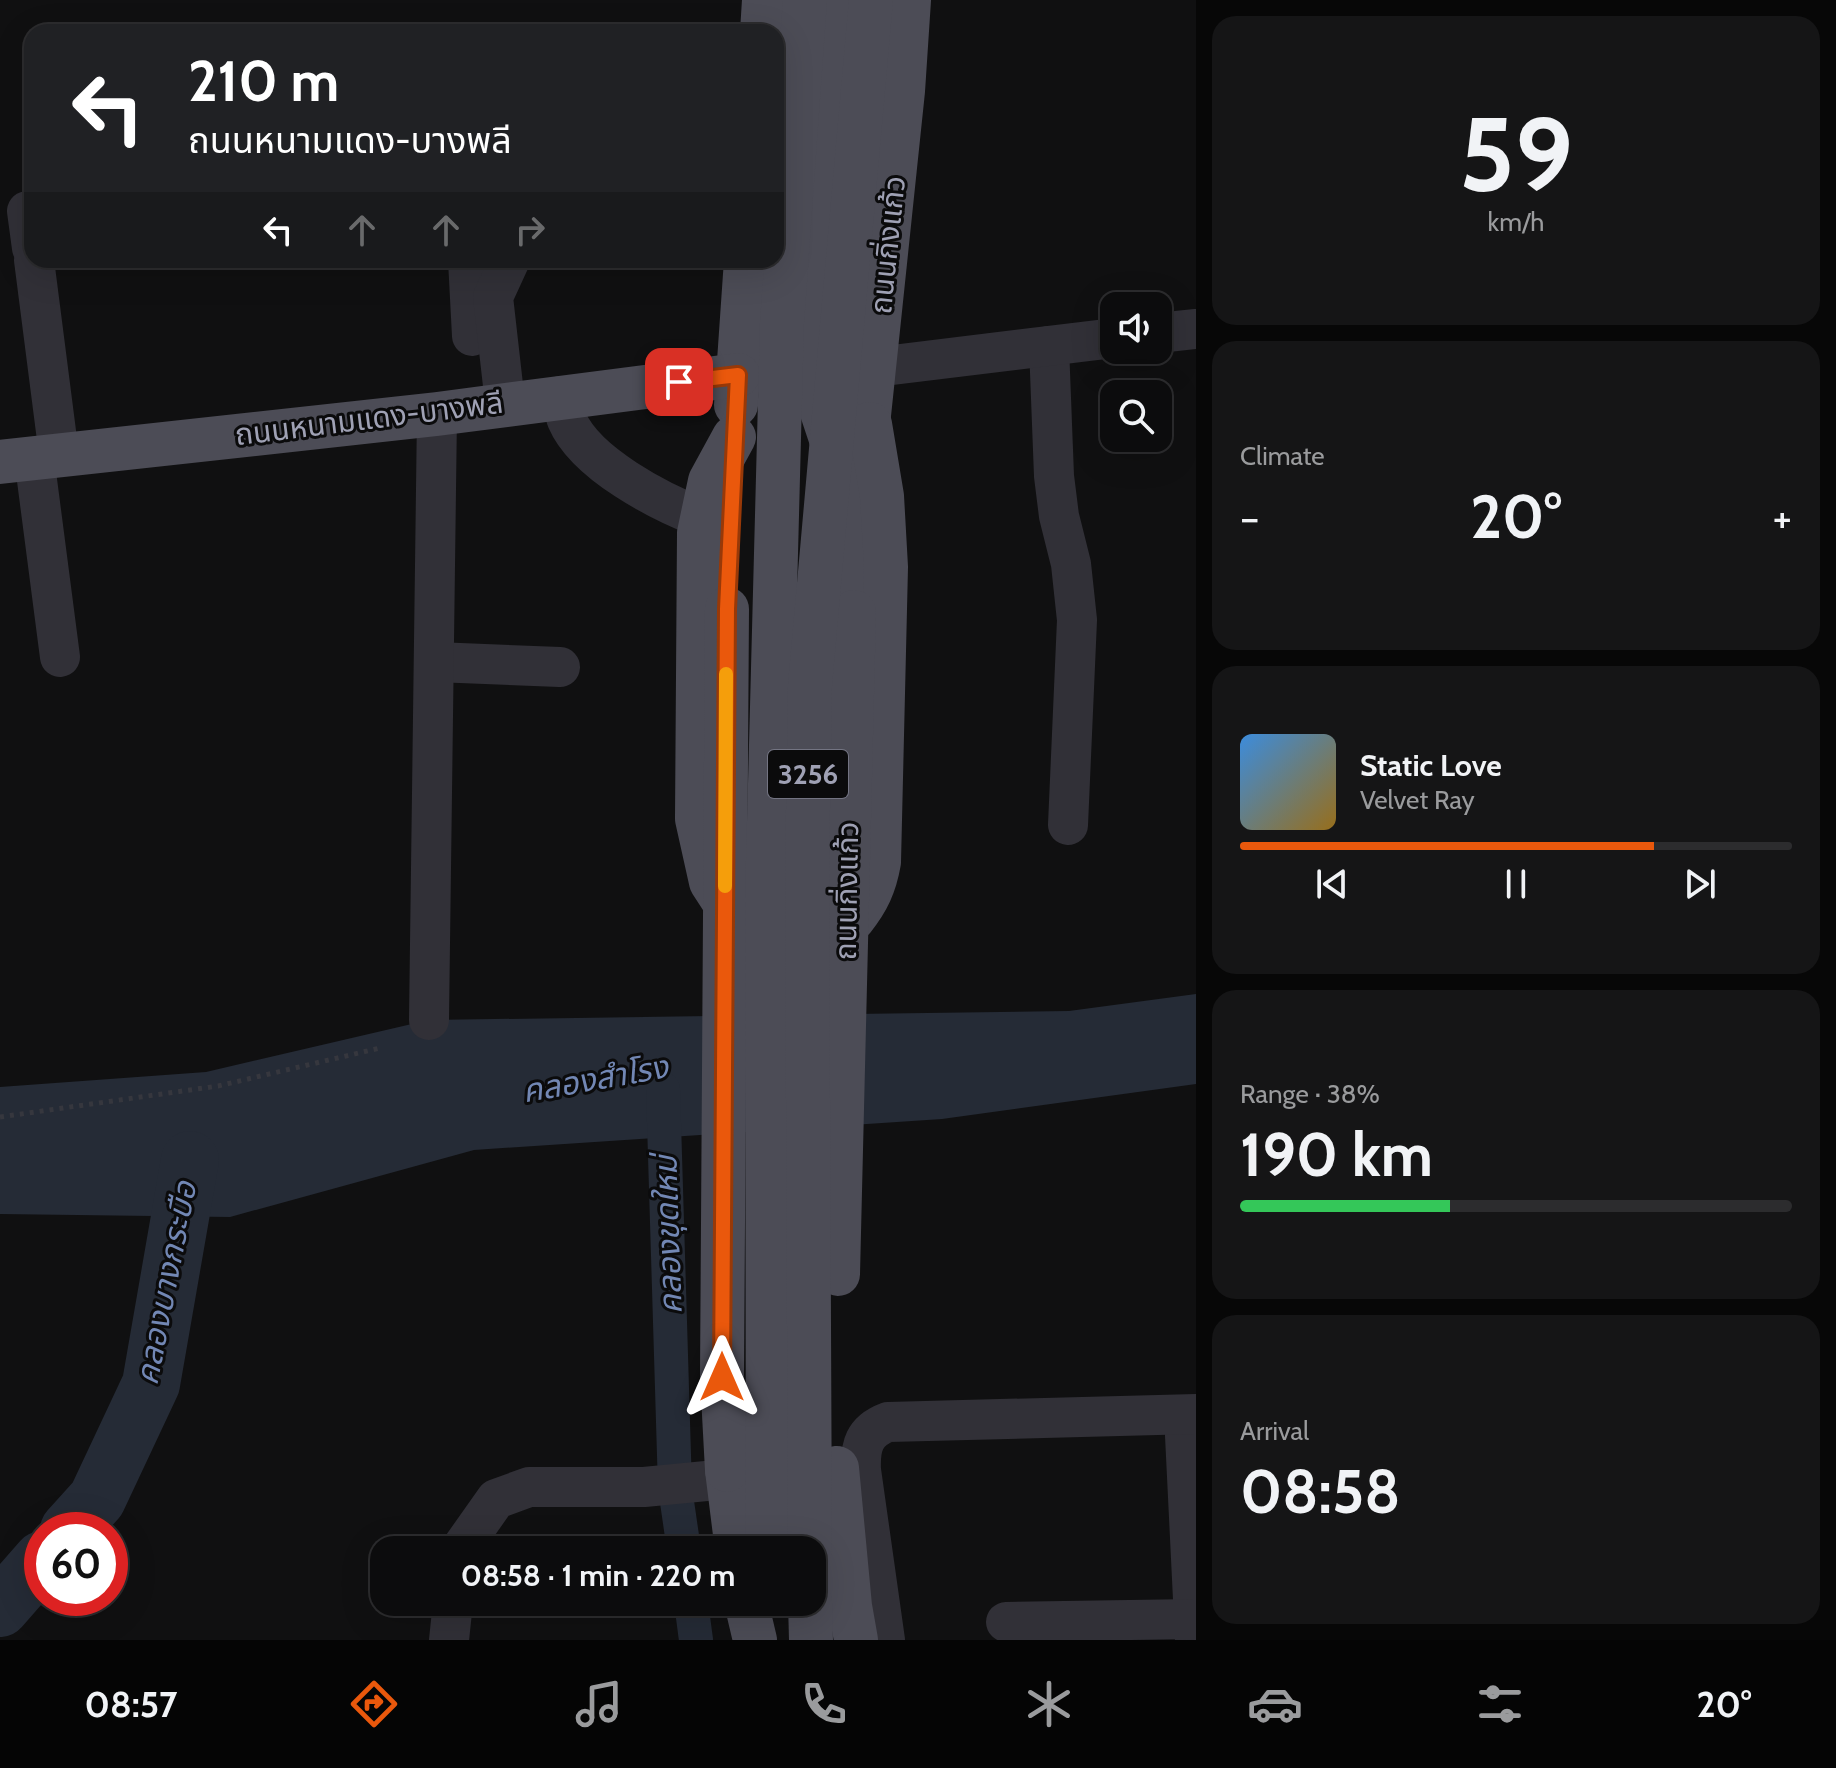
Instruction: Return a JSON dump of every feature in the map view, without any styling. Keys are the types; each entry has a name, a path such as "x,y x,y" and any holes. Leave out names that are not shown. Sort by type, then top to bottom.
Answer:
{"main road":[{"path":"762,24 764,0"},
{"name":"3256","path":"768,1536 767,899 782,323 805,0"},
{"path":"831,0 805,361 829,428 856,554"},
{"name":"3256","path":"810,1536 807,872 810,685 871,0"},
{"name":"ถนนกิ่งแก้ว","path":"856,1640 846,1575 835,1422 854,612 856,554 903,91 909,0"},
{"name":"3256","path":"733,1536 714,1476 722,1377 727,609 745,268"},
{"name":"ถนนหนามแดง-บางพลี","path":"31,458 738,375"},
{"path":"734,437 710,481 699,533 697,819 711,882 722,900 741,918 853,919 876,883 881,840 886,567 882,496 870,424"},
{"path":"749,1616 755,1640"},
{"path":"771,1616 772,1640"},
{"path":"810,1616 811,1640"}],"street":[{"path":"34,268 31,458 60,657"},
{"path":"468,268 473,408"},
{"path":"429,1020 435,662 433,611 493,297 506,268"},
{"path":"1172,332 1196,329"},
{"path":"876,367 1100,340"},
{"path":"1049,346 1054,476 1059,516 1071,564 1077,620 1068,825"},
{"path":"738,375 805,361"},
{"path":"561,396 567,421 582,443 604,464 678,509 702,518"},
{"path":"435,662 560,667"},
{"path":"885,1640 861,1470 861,1452 869,1432 888,1422 1190,1415 1194,1630 1006,1622"},
{"path":"470,1536 496,1499 529,1487 644,1487 714,1476"},
{"path":"449,1640 452,1616"}],"path":[{"path":"0,1117 218,1086 380,1048"}],"water":[{"name":"คลองสำโรง","path":"1196,994 1196,1084 942,1119 474,1150 230,1217 0,1214 0,1087 206,1072 429,1020 1069,1011"}],"waterway":[{"name":"คลองขุดใหม่","path":"663,1089 675,1488 682,1536"},
{"name":"คลองบางกระบือ","path":"85,1512 97,1499 151,1384 190,1160"},
{"name":"คลองบางกระบือ","path":"0,1608 24,1581"},
{"name":"คลองขุดใหม่","path":"693,1616 696,1640"}],"slow traffic":[{"path":"725,886 726,674"}],"route":[{"path":"679,382 738,375 727,609 722,1377"}]}
